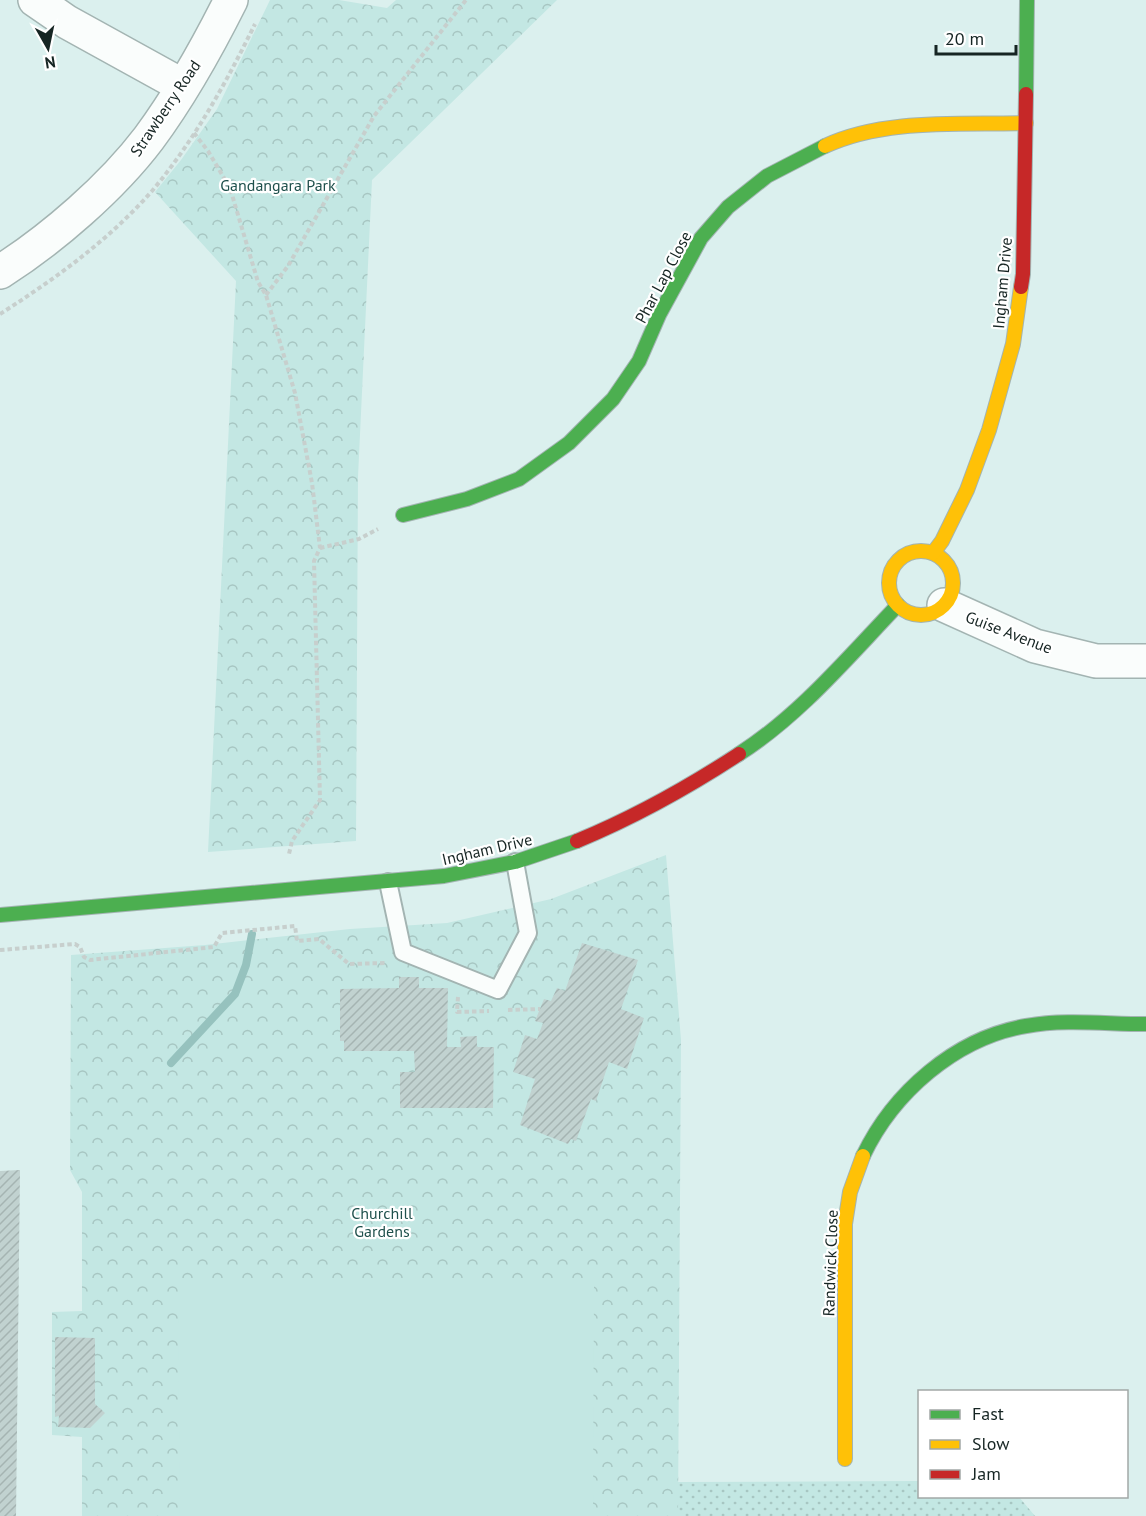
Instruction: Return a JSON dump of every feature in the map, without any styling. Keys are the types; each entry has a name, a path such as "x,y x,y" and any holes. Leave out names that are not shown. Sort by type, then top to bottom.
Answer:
{"street":[{"path":"35,0 67,22 183,86"},
{"name":"Strawberry Road","path":"0,272 19,260 70,219 117,176 149,138 183,86 213,36 231,0"},
{"name":"Ingham Drive","path":"933,553 942,541 967,490 989,430 1013,344 1023,274 1027,0"},
{"name":"Phar Lap Close","path":"403,516 467,499 519,479 569,443 613,399 639,361 658,315 701,238 728,207 767,176 806,154 846,136 890,127 1026,123"},
{"path":"921,550 933,553 947,563 953,581 952,590 944,605 936,611 922,614 910,612 898,604 889,582 893,568 904,556 921,550"},
{"name":"Ingham Drive","path":"0,915 444,876 515,862 576,842 622,822 689,787 761,740 817,690 898,604"},
{"name":"Guise Avenue","path":"944,605 1035,646 1096,661 1146,661"},
{"name":"Randwick Close","path":"845,1459 844,1263 846,1221 853,1179 868,1143 890,1111 914,1083 973,1042 1041,1024 1146,1024"}],"lane":[{"path":"388,882 403,952 498,990 528,933 515,862"}],"path":[{"path":"266,295 288,267 374,116 466,0"},
{"path":"194,133 208,151 230,188 258,282 266,295 295,393 312,483 320,548 314,561 320,800 292,841 289,854"},
{"path":"320,548 359,539 403,516"},
{"path":"0,950 75,944 80,947 84,957 90,960 214,947 222,933 256,928"}],"green space":[{"name":"Gandangara Park","path":"270,0 339,0 387,8 396,0 557,0 372,180 358,477 356,841 208,852 236,281 155,192 217,109"},
{"name":"Churchill Gardens","path":"666,855 681,1040 678,1516 82,1516 82,1437 52,1435 52,1312 82,1311 82,1192 70,1170 71,955 205,945 350,929 447,923 551,899"},
{"path":"178,1283 594,1283 593,1516 180,1516"},
{"path":"918,1481 918,1498 1020,1498 1035,1516 678,1516 678,1482"}],"building":[{"path":"582,943 638,960 621,1009 644,1018 627,1069 609,1062 596,1101 591,1099 576,1141 571,1139 568,1144 520,1125 535,1079 513,1072 525,1035 537,1039 543,1023 535,1021 544,999 551,1001 557,988 565,991"},
{"path":"399,977 419,977 419,988 448,988 447,1047 461,1047 460,1037 477,1036 477,1047 494,1047 493,1108 400,1108 400,1072 415,1072 414,1051 344,1051 344,1041 340,1041 340,989 399,988"},
{"path":"20,1170 16,1516 0,1516 0,1171"},
{"path":"55,1337 95,1338 95,1404 105,1413 90,1428 58,1427 59,1416 55,1417"}],"waterway":[{"path":"171,1063 235,994 246,965 252,934"}],"traffic: fast":[{"path":"1026,94 1027,0"},
{"path":"403,515 467,499 519,479 569,443 613,399 639,361 659,315 701,238 728,207 767,176 825,146"},
{"path":"739,754 783,722 842,665 898,605"},
{"path":"0,915 444,876 515,862 577,841"},
{"path":"863,1156 891,1111 909,1090 951,1056 975,1043 1000,1032 1041,1024 1071,1022 1146,1024"}],"traffic: slow":[{"path":"825,146 848,137 898,127 1026,123"},
{"path":"933,553 942,541 967,490 989,430 1013,344 1021,287"},
{"path":"921,551 939,557 947,565 953,583 947,601 939,609 921,615 903,609 895,601 889,583 895,565 903,557 921,551"},
{"path":"845,1459 845,1224 850,1192 863,1156"}],"traffic: jam":[{"path":"1021,287 1026,94"},
{"path":"577,841 660,801 739,754"}]}
